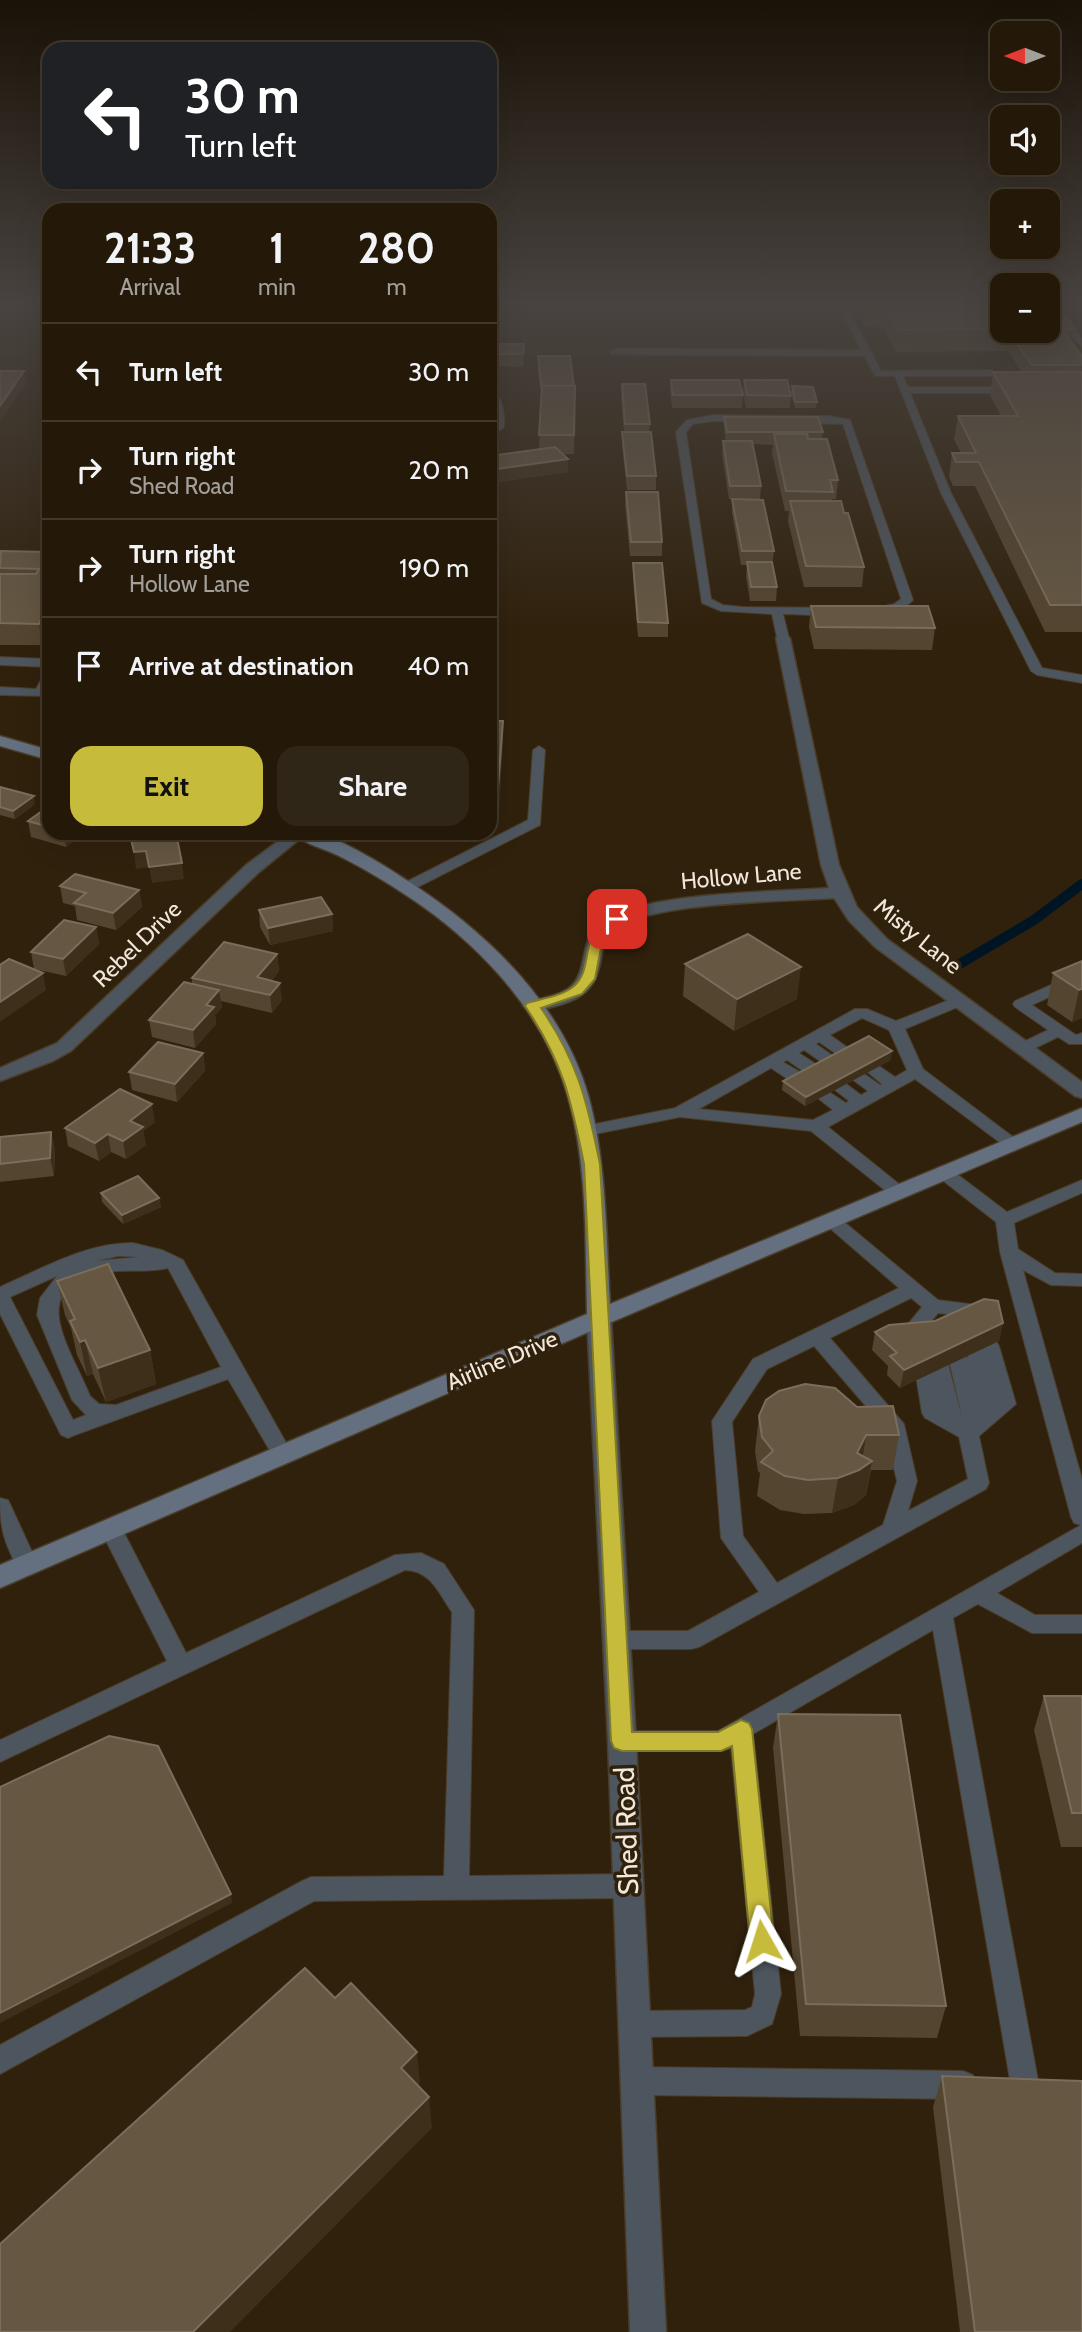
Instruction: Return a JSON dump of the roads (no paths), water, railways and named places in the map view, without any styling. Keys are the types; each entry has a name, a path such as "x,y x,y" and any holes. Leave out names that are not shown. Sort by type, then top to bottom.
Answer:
{"main road":[{"path":"0,741 42,753"},
{"name":"Shed Road","path":"319,840 407,887 453,920 491,956 555,1039 578,1094 592,1164 598,1318"},
{"name":"Airline Drive","path":"0,1577 598,1318 1082,1114"}],"street":[{"name":"Misty Lane","path":"783,638 838,893 860,925 1082,1092"},
{"name":"Rebel Drive","path":"0,1075 37,1062 64,1047 252,869 291,840"},
{"name":"Hollow Lane","path":"532,1006 577,991 588,979 597,936 617,919 653,908 838,893"},
{"name":"Shed Road","path":"598,1318 622,1741 648,2332"}],"lane":[{"path":"914,414 946,493 1037,671 1082,679"},
{"path":"713,418 829,419 847,422 850,427 907,600 898,607 875,611 778,611 721,608 706,601 681,432 690,422 713,418"},
{"path":"778,611 783,638"},
{"path":"0,661 42,663"},
{"path":"0,691 40,693 42,689"},
{"path":"407,887 535,822 538,750"},
{"path":"1082,976 1021,1004 1074,1041 1082,1038"},
{"path":"896,1027 959,1001"},
{"path":"680,1112 861,1012 896,1027 916,1072 1012,1143"},
{"path":"1023,1048 1059,1031"},
{"path":"811,1039 841,1059"},
{"path":"787,1052 816,1072"},
{"path":"771,1061 801,1080"},
{"path":"816,1126 916,1072"},
{"path":"865,1074 887,1088"},
{"path":"839,1087 861,1102"},
{"path":"823,1096 846,1110"},
{"path":"585,1131 680,1112 816,1126 898,1192"},
{"path":"943,1172 1005,1220 1009,1252 1082,1517"},
{"path":"1005,1220 1082,1186"},
{"path":"831,1220 914,1289 952,1315 924,1340"},
{"path":"233,1370 68,1430 0,1295 118,1250 142,1251 176,1264 283,1455"},
{"path":"1009,1252 1051,1279 1082,1280"},
{"path":"122,1410 94,1410 82,1400 47,1314 46,1300 53,1287 64,1279 83,1272 121,1264 176,1264"},
{"path":"773,1595 732,1538 722,1421 760,1364 914,1289"},
{"path":"817,1336 894,1424 907,1480 892,1530"},
{"path":"617,1640 691,1640 979,1483 965,1428 958,1361"},
{"path":"958,1361 1006,1404 965,1428"},
{"path":"958,1361 932,1413 965,1428"},
{"path":"0,1506 27,1565"},
{"path":"111,1529 181,1665"},
{"path":"622,1741 721,1741 1082,1532"},
{"path":"0,1751 403,1561 421,1562 436,1570 463,1610 456,1888"},
{"path":"978,1592 1032,1624 1082,1624"},
{"path":"636,2081 1037,2086 941,1614"},
{"path":"634,2024 747,2023 762,2015 768,1994 741,1729"},
{"path":"0,2060 311,1889 628,1886"}],"waterway":[{"path":"958,965 1034,920 1082,884"}]}
